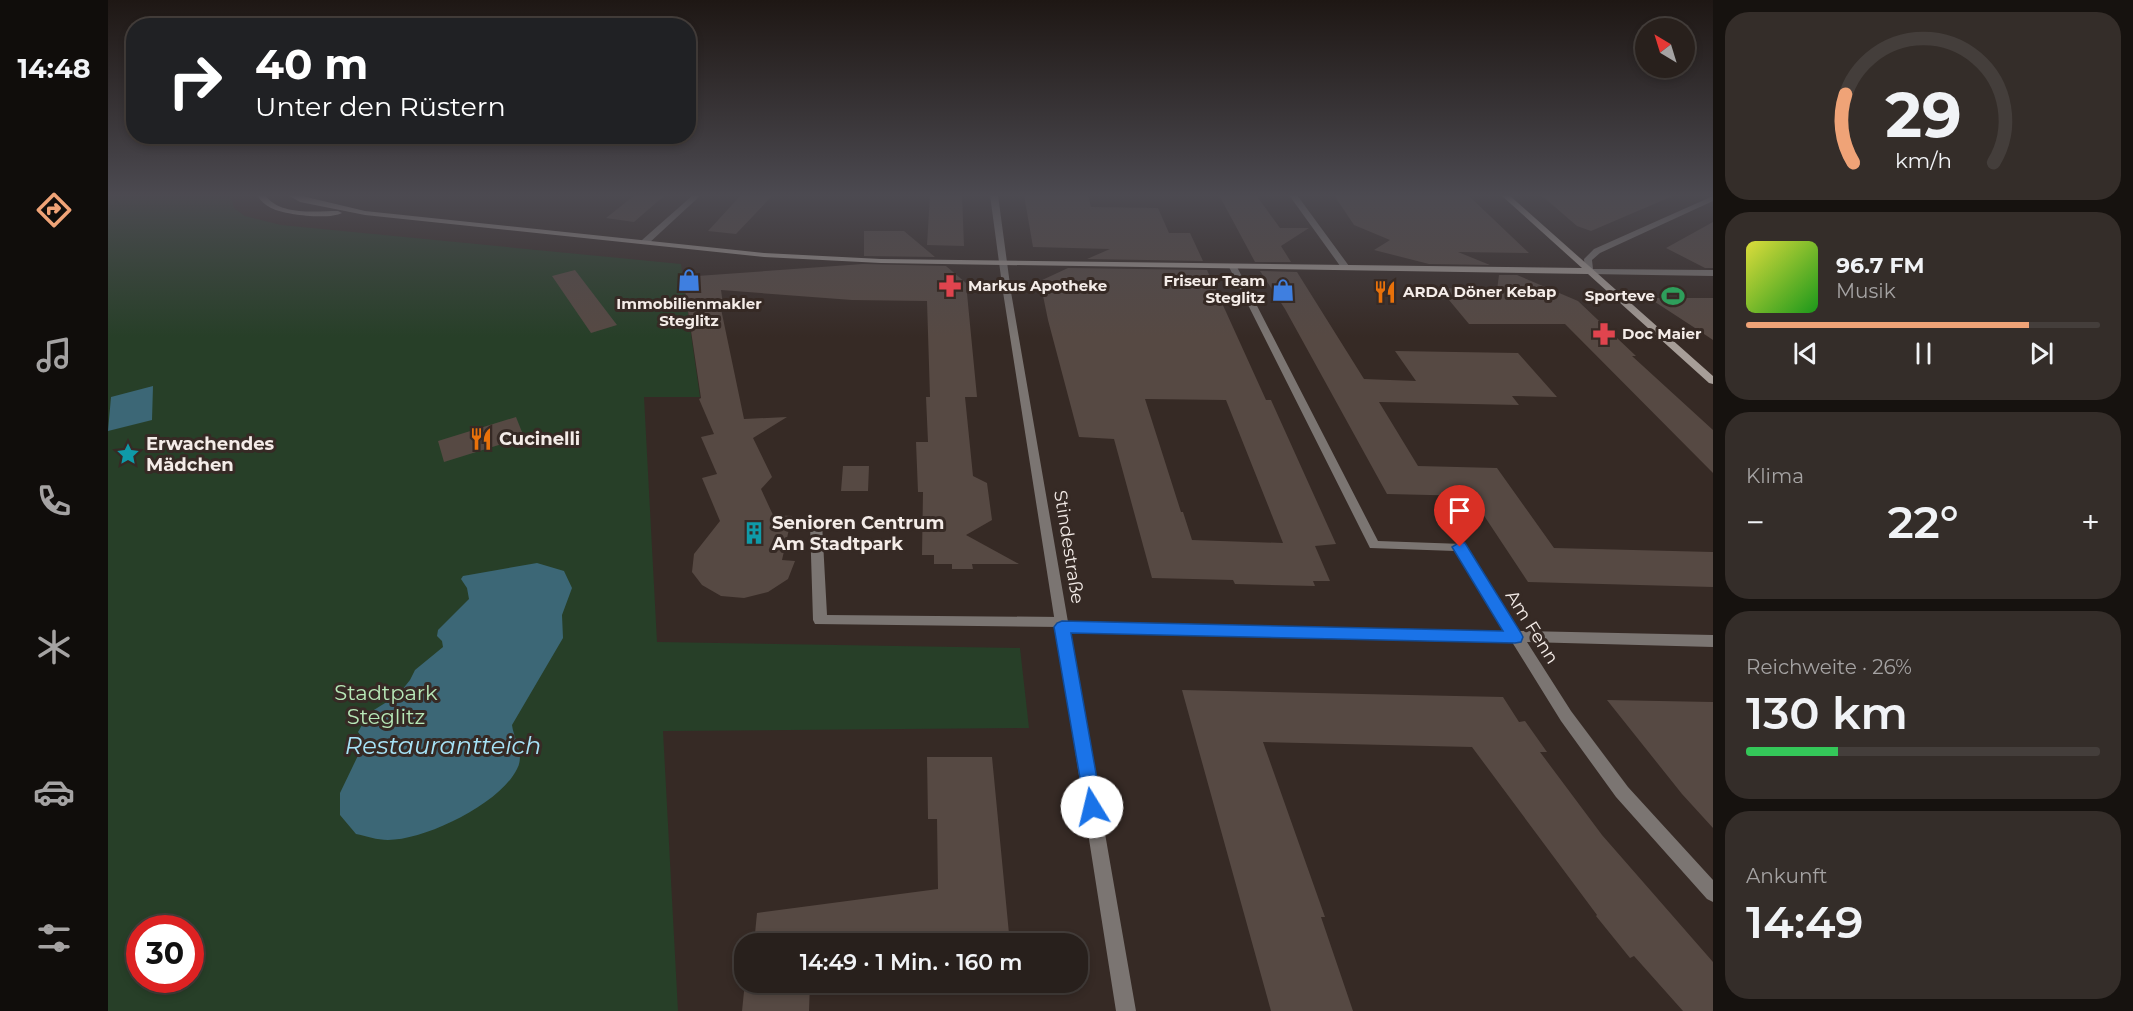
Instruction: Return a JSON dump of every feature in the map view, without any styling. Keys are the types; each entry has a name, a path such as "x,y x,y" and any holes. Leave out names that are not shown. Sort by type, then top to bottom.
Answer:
{"street":[{"path":"647,242 790,258 1233,267 1713,273"},
{"name":"Stindestraße","path":"1000,242 1126,1011"},
{"path":"1327,242 1346,268"},
{"path":"1557,242 1713,381"},
{"path":"1589,271 1588,259 1594,252 1616,242"},
{"name":"Am Fenn","path":"1233,267 1374,545 1460,547 1566,716 1622,792 1713,893"},
{"path":"816,523 820,620 1713,641"}],"green space":[{"name":"Stadtpark Steglitz","path":"108,242 457,242 681,264 700,397 644,397 657,642 1020,648 1029,728 663,731 678,1011 108,1011"}],"water":[{"path":"153,386 152,420 108,431 111,397"},
{"name":"Restaurantteich","path":"537,563 564,571 572,588 562,615 563,638 512,725 520,758 517,769 495,795 460,818 441,827 421,834 388,840 356,834 340,815 340,793 365,741 358,732 369,713 398,695 415,670 443,647 442,641 437,636 438,630 469,599 467,588 461,579 463,576"}],"building":[{"path":"864,242 917,242 935,257 864,256"},
{"path":"927,242 964,242 964,246 927,245"},
{"path":"1032,242 1194,242 1203,261 1087,259 1110,249 1033,247"},
{"path":"1244,242 1287,242 1281,246 1291,262 1255,262"},
{"path":"1387,242 1518,242 1529,253 1458,252 1490,265 1429,264 1374,250"},
{"path":"1677,242 1713,242 1713,268 1705,268 1666,248"},
{"path":"863,264 946,266 966,283 977,397 965,397 973,476 987,483 992,520 966,535 1019,564 972,564 973,569 952,569 952,564 934,564 934,555 922,555 923,492 918,492 916,442 928,442 926,397 930,397 927,301 852,300 721,290 723,304 720,304 744,419 787,417 753,438 772,477 761,489 773,515 792,516 782,560 795,561 788,579 768,592 744,598 721,596 702,585 692,572 694,554 720,521 702,478 717,474 701,437 714,434 699,399 701,398 683,277"},
{"path":"1068,268 1207,270 1266,400 1271,400 1336,544 1315,546 1330,581 1313,581 1315,586 1235,584 1233,580 1152,578 1114,439 1079,437 1040,281","holes":["1145,399 1226,400 1283,543 1192,540"]},
{"path":"575,270 617,325 591,333 552,276"},
{"path":"1260,271 1297,272 1364,379 1416,381 1395,351 1518,353 1557,397 1512,396 1519,405 1379,402 1418,466 1497,468 1554,548 1713,552 1713,587 1528,582 1471,496 1387,494 1285,309"},
{"path":"1499,275 1517,275 1578,301 1636,356 1632,356 1713,430 1713,473 1565,324 1469,324 1439,288 1497,290"},
{"path":"1649,298 1713,298 1713,340 1695,328"},
{"name":"Cucinelli","path":"516,417 524,437 444,462 438,441"},
{"path":"843,466 869,466 868,491 841,491"},
{"path":"1182,690 1503,697 1519,722 1525,721 1547,752 1540,752 1602,835 1713,962 1713,1011 1683,1011 1634,956 1630,958 1596,916 1472,747 1263,742 1325,917 1321,917 1353,1011 1271,1011"},
{"path":"1607,700 1713,702 1713,828 1682,794"},
{"path":"927,757 992,757 1009,933 755,933 757,913 938,889 937,819 928,819"},
{"path":"744,993 810,993 809,1011 742,1011"}],"place":[{"name":"Immobilienmakler Steglitz","path":"689,280"},
{"name":"Markus Apotheke","path":"950,286"},
{"name":"Friseur Team Steglitz","path":"1283,290"},
{"name":"ARDA Döner Kebap","path":"1385,292"},
{"name":"Sporteve","path":"1673,296"},
{"name":"Doc Maier","path":"1604,334"},
{"name":"Cucinelli","path":"481,439"},
{"name":"Erwachendes Mädchen","path":"128,454"},
{"name":"Senioren Centrum Am Stadtpark","path":"754,533"}],"route":[{"path":"1092,807 1062,627 1515,637 1460,547"}]}
